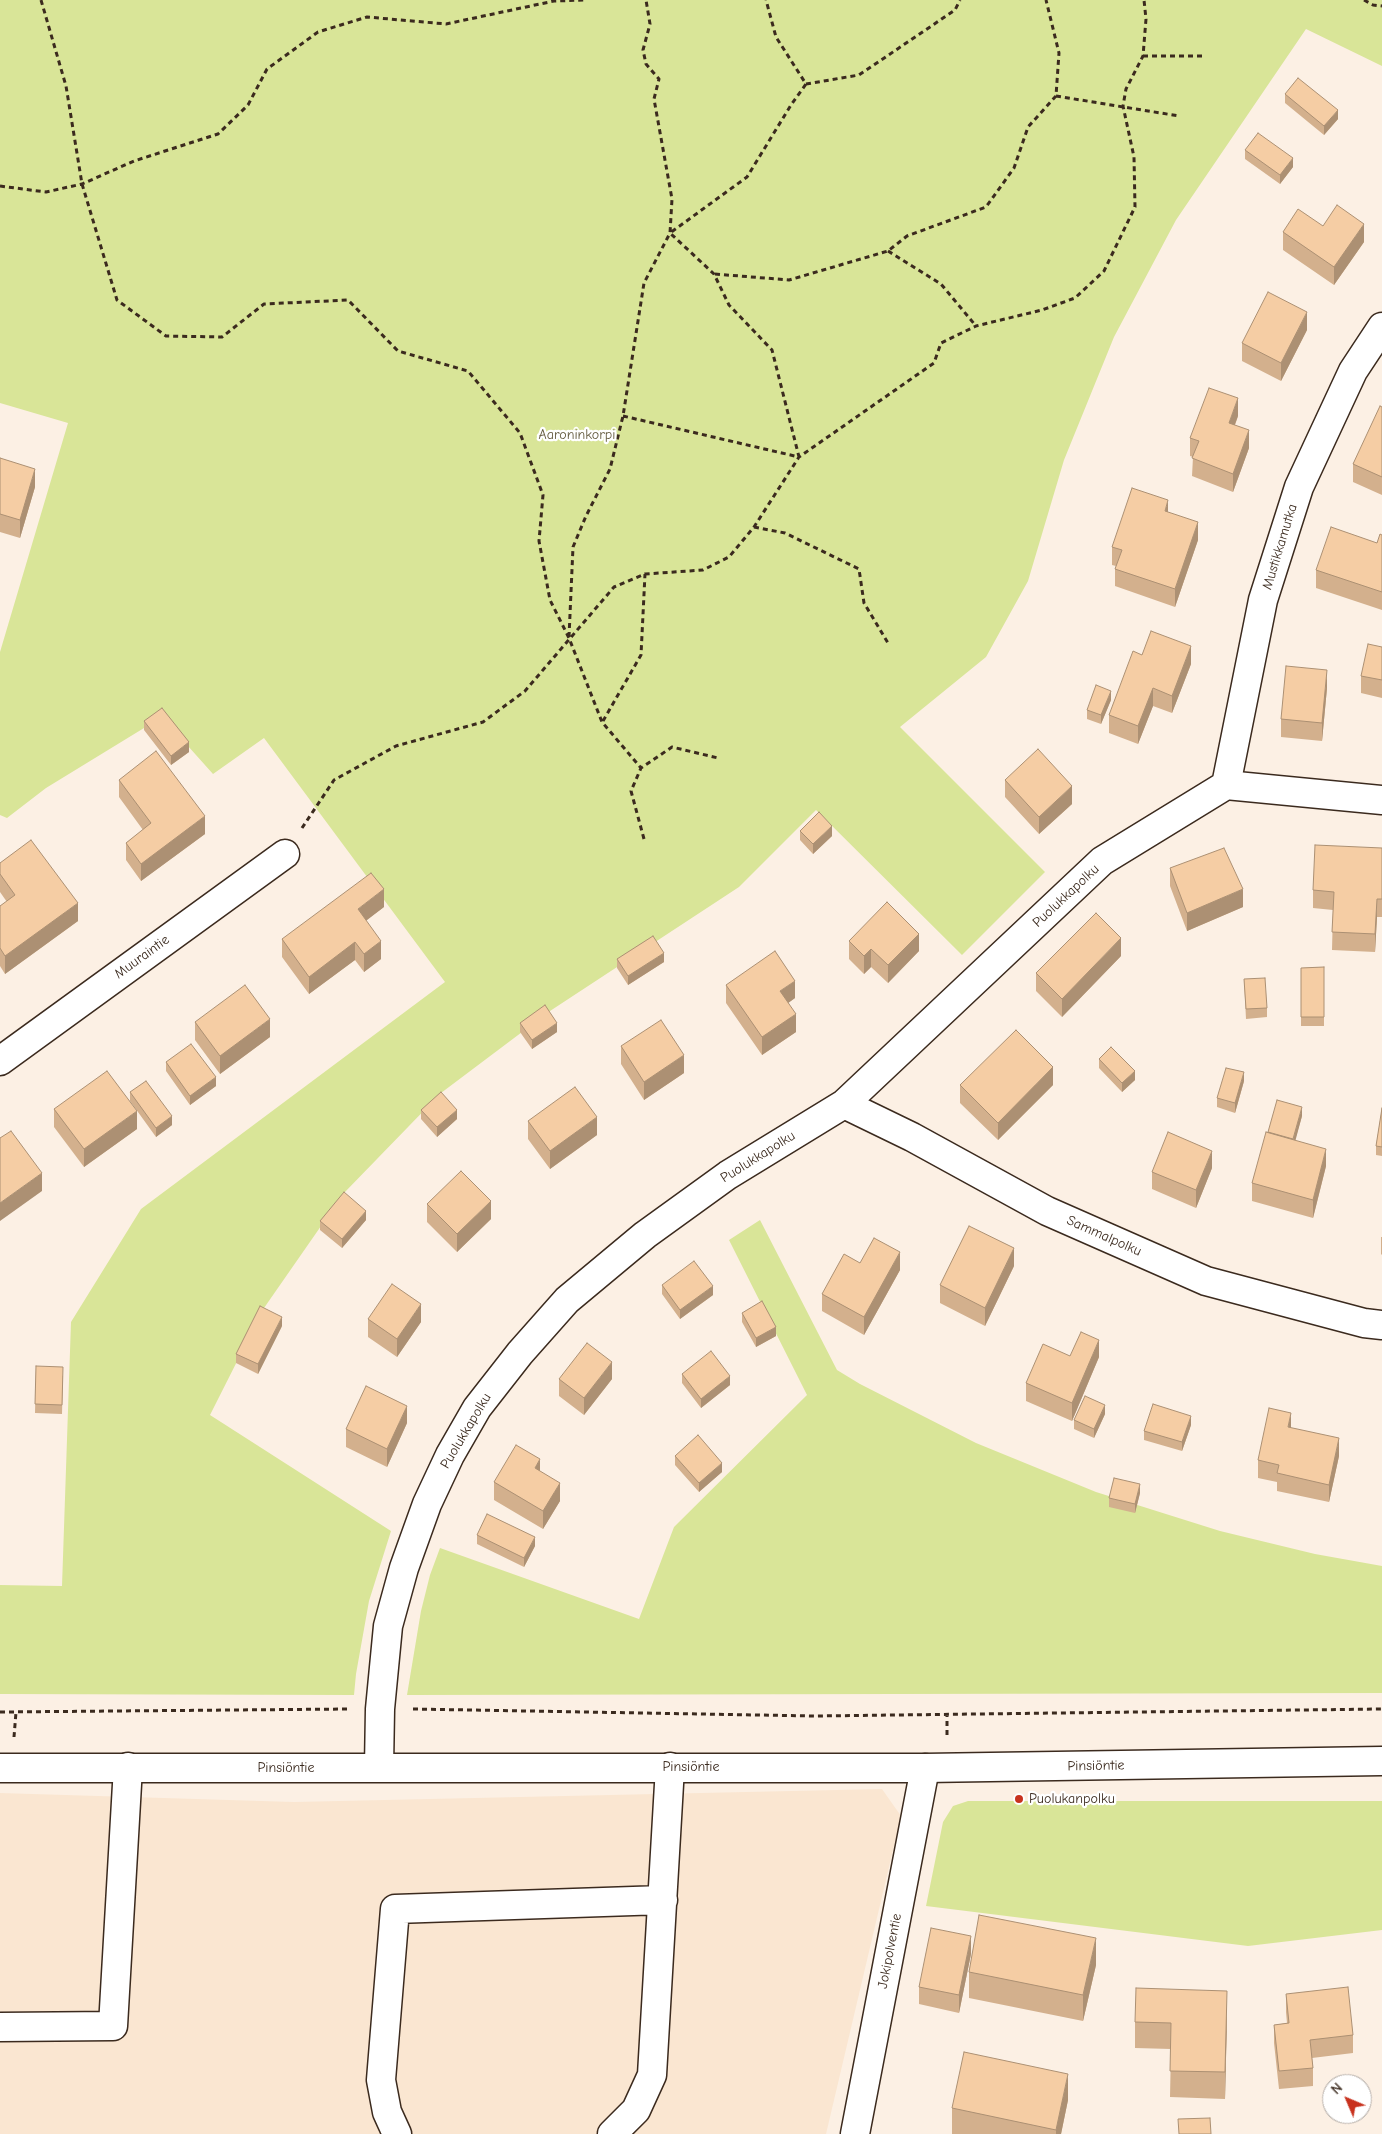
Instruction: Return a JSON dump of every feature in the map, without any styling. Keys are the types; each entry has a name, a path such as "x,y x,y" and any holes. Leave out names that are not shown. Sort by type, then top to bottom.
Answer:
{"street":[{"name":"Mustikkamutka","path":"1226,785 1263,600 1299,487 1352,372 1382,327"},
{"path":"1226,785 1382,800"},
{"name":"Puolukkapolku","path":"379,1767 380,1709 388,1626 404,1568 427,1504 450,1456 483,1400 520,1353 567,1300 645,1236 728,1175 844,1104 1102,861 1226,785"},
{"name":"Muuraintie","path":"0,1060 285,854"},
{"name":"Sammalpolku","path":"844,1104 912,1137 1046,1211 1206,1282 1382,1325"},
{"name":"Pinsiöntie","path":"0,1768 925,1768 1382,1761"},
{"path":"612,2134 636,2110 652,2075 670,1767"},
{"path":"0,2027 113,2026 128,1768"},
{"name":"Jokipolventie","path":"855,2134 925,1768"},
{"path":"398,2134 387,2112 381,2080 395,1909 663,1900"}],"path":[{"path":"41,0 66,86 82,184 117,300 166,336 222,337 264,304 348,300 398,351 468,372 520,433 543,494 539,542 550,600 569,638 602,722 641,768"},
{"path":"0,186 46,192 82,184 134,162 218,134 248,105 268,69 318,32 367,17 446,24 554,1 585,0"},
{"path":"569,638 573,547 586,516 610,469 623,416 644,283 670,233 672,199 654,99 659,79 646,64 643,50 650,24 646,0"},
{"path":"766,0 776,37 806,84"},
{"path":"670,233 747,177 806,84 859,75 955,10 960,0"},
{"path":"714,274 789,280 888,251 908,236 986,207 1014,168 1028,127 1056,96 1059,53 1046,0"},
{"path":"285,854 334,780 396,746 483,722 525,691 614,587 645,574 703,570 729,557 754,528 799,457 934,363 942,343 976,326 1042,310 1075,298 1104,271 1135,207 1134,157 1123,106 1126,89 1143,56 1146,19 1144,0"},
{"path":"1364,0 1373,6 1382,6"},
{"path":"1143,56 1204,56"},
{"path":"1056,96 1179,116"},
{"path":"670,233 714,274 729,305 772,350 799,457"},
{"path":"888,251 941,284 976,326"},
{"path":"623,416 799,457"},
{"path":"754,528 785,534 859,568 864,603 888,643"},
{"path":"602,722 641,655 645,574"},
{"path":"644,839 632,791 641,768 672,747 718,758"},
{"path":"0,1712 380,1709 815,1716 947,1716 1382,1709"}],"shaded area":[{"path":"882,1789 901,1816 826,2134 0,2134 0,1793 294,1802"}],"green space":[{"name":"Aaroninkorpi","path":"0,0 1382,0 1382,66 1306,29 1176,220 1114,337 1064,460 1028,581 986,657 900,727 1045,872 962,955 816,810 739,887 550,1011 441,1093 344,1193 264,1308 210,1415 391,1531 369,1601 354,1695 0,1694 0,1585 62,1586 71,1322 141,1209 445,982 264,738 213,774 162,717 46,788 7,818 0,815 0,652 68,423 0,403"},
{"path":"760,1220 837,1370 860,1384 976,1443 1096,1492 1220,1531 1315,1554 1382,1566 1382,1693 407,1695 421,1611 430,1575 440,1548 639,1619 674,1527 807,1395 729,1240"},
{"path":"968,1801 1382,1801 1382,1930 1248,1946 926,1906 943,1822 953,1806"}],"building":[{"path":"1298,78 1338,110 1324,126 1285,94"},
{"path":"1258,133 1293,158 1280,175 1245,150"},
{"path":"1337,205 1364,224 1334,267 1283,232 1298,209 1323,226"},
{"path":"1268,292 1307,312 1281,363 1242,343"},
{"path":"1209,388 1238,398 1229,423 1249,430 1233,474 1192,458 1199,441 1190,438"},
{"path":"1380,406 1382,407 1382,477 1353,464"},
{"path":"0,458 35,469 20,520 0,514"},
{"path":"1132,488 1168,500 1165,511 1198,522 1175,589 1115,569 1122,550 1112,547"},
{"path":"1331,527 1377,543 1380,534 1382,535 1382,592 1316,570"},
{"path":"1151,631 1191,646 1172,696 1153,688 1138,726 1109,715 1133,651 1142,655"},
{"path":"1368,644 1382,647 1382,680 1361,676"},
{"path":"1286,666 1327,670 1322,723 1281,719"},
{"path":"1096,685 1111,691 1101,715 1087,710"},
{"path":"162,708 189,742 171,756 144,721"},
{"path":"1038,749 1072,786 1039,817 1005,780"},
{"path":"156,751 205,816 141,864 126,843 151,823 119,780"},
{"path":"819,812 832,826 813,844 800,831"},
{"path":"31,840 78,903 5,956 0,948 0,906 15,895 0,874 0,863"},
{"path":"1315,845 1382,848 1382,899 1377,899 1375,934 1332,932 1334,892 1313,890"},
{"path":"1224,848 1243,889 1187,913 1170,868"},
{"path":"371,873 384,889 358,909 381,941 364,954 355,942 309,977 282,939"},
{"path":"887,902 919,934 888,965 871,949 864,956 849,941"},
{"path":"1096,913 1121,938 1062,999 1036,973"},
{"path":"653,936 664,953 628,976 617,959"},
{"path":"775,951 795,981 780,991 796,1014 762,1037 726,985"},
{"path":"1324,967 1324,1017 1301,1017 1301,968"},
{"path":"1265,978 1267,1008 1246,1009 1244,979"},
{"path":"245,985 270,1019 220,1056 195,1022"},
{"path":"545,1005 557,1023 532,1040 520,1023"},
{"path":"661,1020 684,1055 644,1082 621,1046"},
{"path":"1016,1030 1053,1067 998,1123 960,1085"},
{"path":"191,1044 216,1077 190,1096 166,1062"},
{"path":"1111,1047 1135,1071 1122,1083 1099,1059"},
{"path":"1226,1068 1244,1072 1235,1103 1217,1098"},
{"path":"107,1071 137,1111 84,1149 54,1109"},
{"path":"146,1081 172,1116 156,1128 130,1092"},
{"path":"575,1087 597,1117 550,1151 528,1121"},
{"path":"441,1092 457,1110 437,1127 421,1110"},
{"path":"1277,1100 1302,1107 1293,1139 1268,1132"},
{"path":"1382,1108 1382,1147 1376,1146"},
{"path":"11,1131 42,1173 0,1203 0,1138"},
{"path":"1168,1132 1212,1151 1196,1190 1152,1172"},
{"path":"1266,1132 1326,1149 1313,1200 1252,1183"},
{"path":"461,1171 491,1201 457,1234 427,1204"},
{"path":"344,1192 366,1211 342,1239 320,1221"},
{"path":"969,1226 1014,1248 985,1308 940,1285"},
{"path":"874,1238 900,1252 864,1317 822,1294 844,1254 860,1263"},
{"path":"694,1261 713,1286 680,1310 662,1285"},
{"path":"392,1284 421,1304 397,1339 368,1319"},
{"path":"762,1301 776,1327 756,1338 742,1313"},
{"path":"260,1306 282,1317 258,1364 236,1354"},
{"path":"1081,1332 1099,1340 1072,1403 1026,1383 1043,1344 1070,1356"},
{"path":"587,1343 612,1362 584,1398 559,1379"},
{"path":"711,1351 730,1376 701,1399 682,1374"},
{"path":"36,1366 63,1367 62,1405 35,1404"},
{"path":"366,1386 407,1406 387,1449 346,1429"},
{"path":"1085,1396 1105,1405 1094,1429 1074,1420"},
{"path":"1153,1404 1191,1416 1182,1442 1144,1431"},
{"path":"1269,1408 1291,1413 1288,1427 1339,1438 1329,1485 1277,1473 1279,1465 1258,1460"},
{"path":"698,1435 722,1463 699,1483 675,1456"},
{"path":"516,1445 540,1459 535,1468 560,1483 543,1511 494,1482"},
{"path":"1114,1478 1140,1484 1135,1504 1109,1498"},
{"path":"487,1514 535,1537 524,1558 477,1535"},
{"path":"979,1915 1096,1938 1083,1995 969,1972"},
{"path":"931,1928 971,1936 959,1995 919,1987"},
{"path":"1348,1987 1353,2035 1310,2040 1313,2068 1279,2071 1274,2025 1289,2023 1286,1994"},
{"path":"1136,1988 1227,1991 1225,2072 1170,2071 1171,2023 1135,2022"},
{"path":"964,2052 1068,2074 1056,2130 952,2108"},
{"path":"1210,2118 1211,2134 1179,2134 1178,2119"}],"place":[{"name":"Puolukanpolku","path":"1019,1799"}]}
